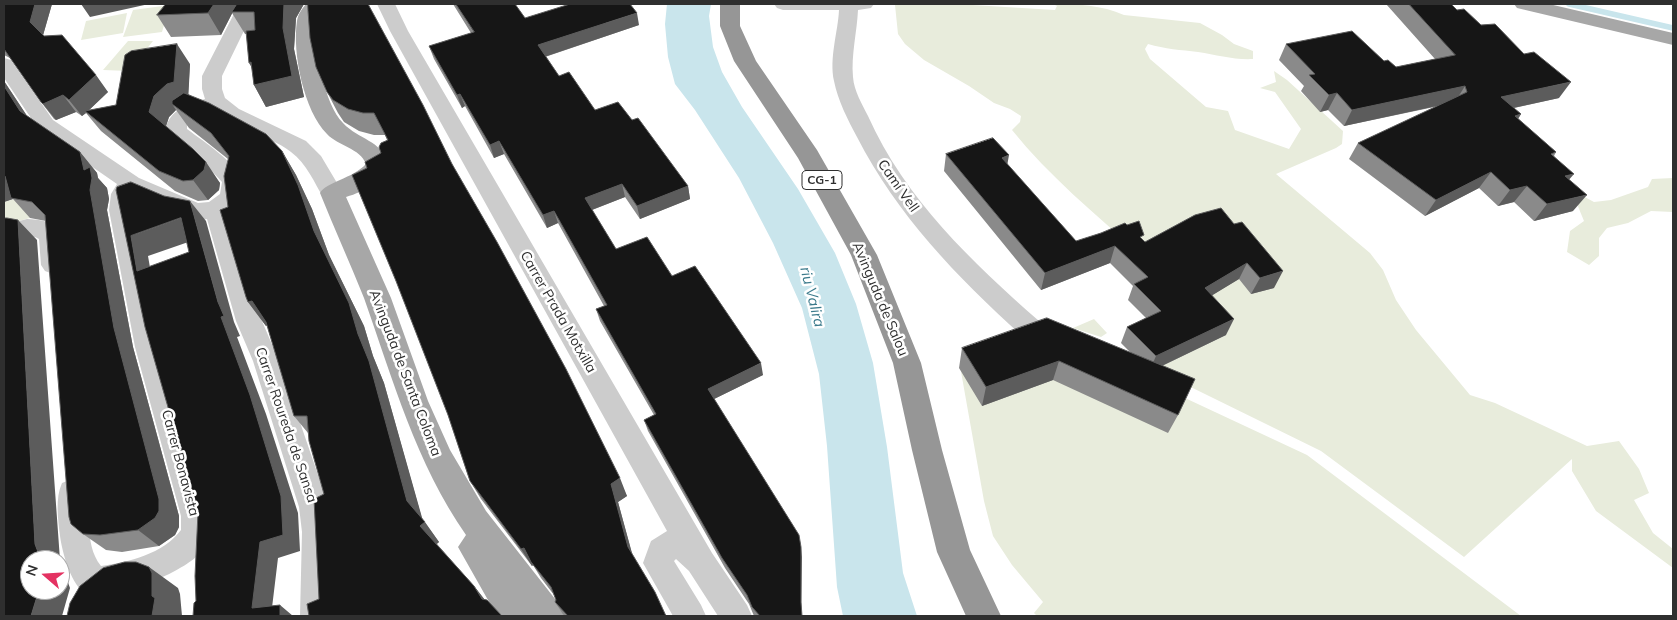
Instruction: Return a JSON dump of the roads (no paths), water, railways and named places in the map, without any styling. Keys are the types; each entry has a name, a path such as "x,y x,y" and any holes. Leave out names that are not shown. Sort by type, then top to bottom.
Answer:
{"highway":[{"name":"Avinguda de Salou","path":"730,4 730,26 745,61 809,156 864,256 907,363 954,552 984,616"}],"main road":[{"path":"316,4 309,13 307,22 308,48 314,88 326,119 341,135 371,150 378,164 374,171 342,201 335,201"},
{"path":"1524,4 1673,39"},
{"name":"Avinguda de Santa Coloma","path":"335,201 376,294 439,461 477,525 546,616"},
{"path":"439,461 460,519 486,568 516,616"}],"street":[{"path":"4,64 46,126 131,183 194,211 202,212 216,209 231,196 232,181 217,163 176,131 176,125 190,112 217,102 211,86 212,76 248,4"},
{"name":"Carrer Prada Motxilla","path":"386,4 399,31 701,563 736,616"},
{"path":"783,4 860,4"},
{"name":"Camí Vell","path":"860,4 843,78 856,114 874,153 923,221 957,261 1030,328"},
{"name":"Avinguda de Santa Coloma","path":"217,102 232,112 300,147 310,158 335,201"},
{"name":"Carrer Bonavista","path":"70,469 76,548 90,595 116,579 171,558 184,548 195,534 196,516 148,347 120,210 122,194 131,183"},
{"name":"Carrer Roureda de Sansa","path":"216,209 249,321 266,361 314,507 317,532 316,616"},
{"path":"4,234 22,228 38,227 50,235 55,294"},
{"path":"195,534 197,570"},
{"path":"690,616 658,564 662,551 672,544 684,546 701,563"}],"water":[{"name":"riu Valira","path":"667,4 711,4 709,16 713,47 722,72 742,107 798,189 835,253 856,304 873,363 887,447 903,573 917,616 843,616 837,587 827,446 819,374 802,308 773,243 739,178 695,110 675,84 668,57 665,24"}],"waterway":[{"path":"1569,4 1673,28"}]}
